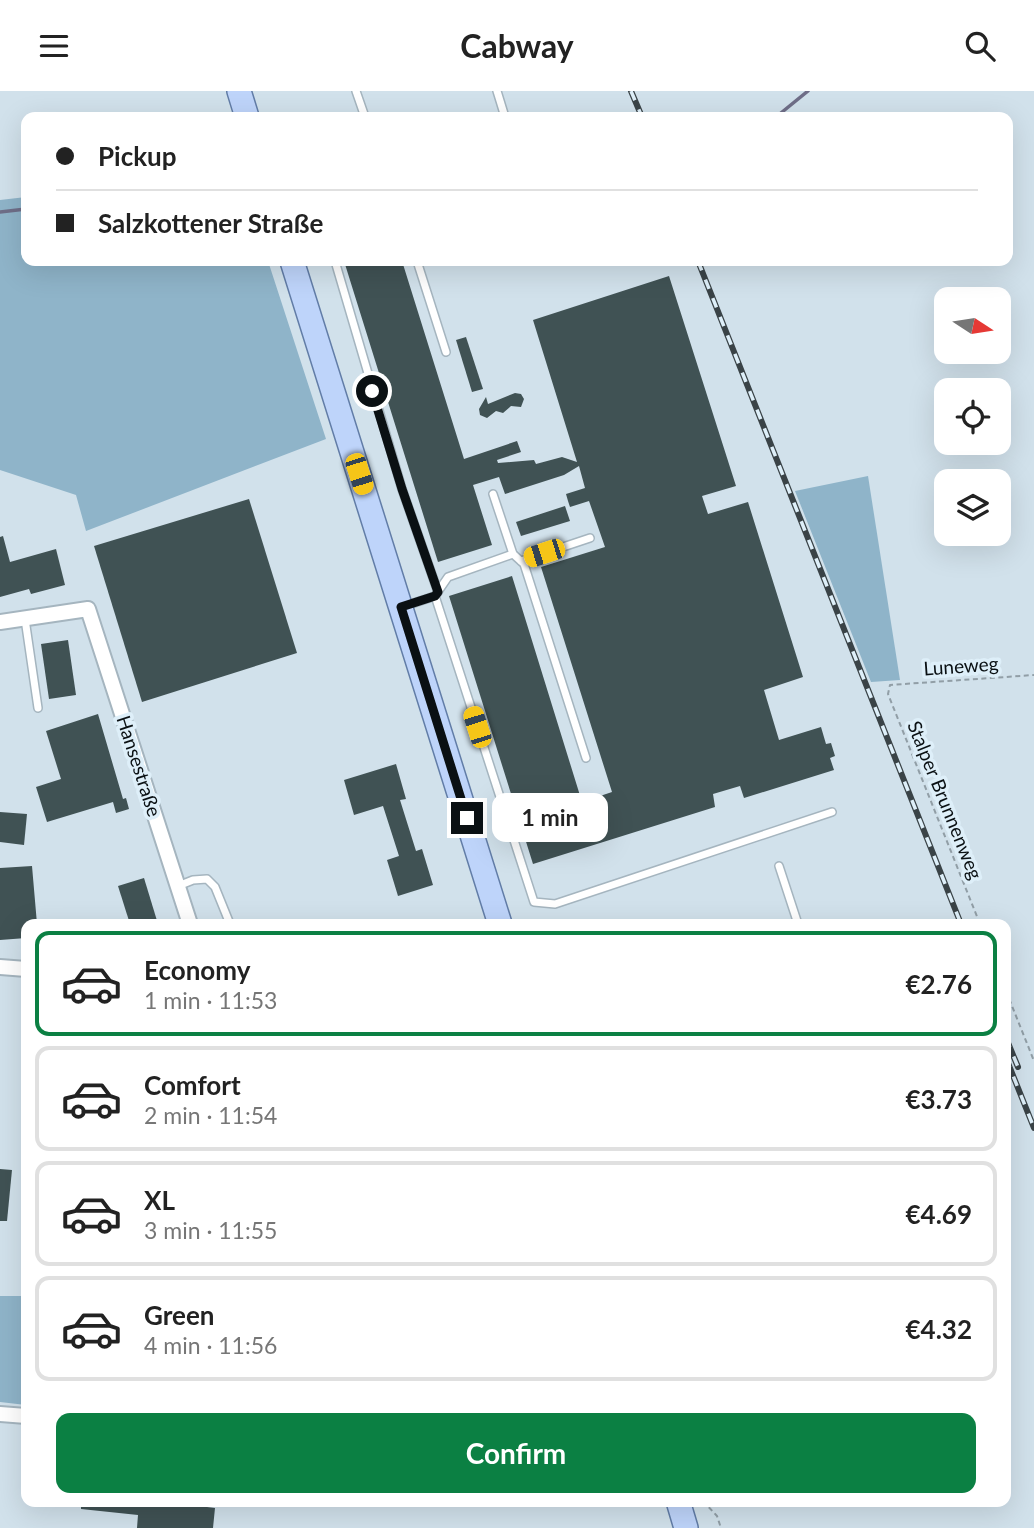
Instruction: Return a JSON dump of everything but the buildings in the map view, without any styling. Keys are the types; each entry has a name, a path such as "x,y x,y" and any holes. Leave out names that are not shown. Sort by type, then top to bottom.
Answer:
{"main road":[{"path":"239,91 245,112"},
{"path":"294,266 498,919"},
{"path":"680,1507 686,1528"}],"street":[{"name":"Hansestraße","path":"25,618 88,609 188,919"},
{"path":"0,622 25,618"},
{"path":"0,967 21,969"},
{"path":"0,1414 21,1416"}],"lane":[{"path":"356,91 363,112"},
{"path":"497,91 503,112"},
{"path":"336,266 402,489 534,902 555,904 832,812"},
{"path":"419,266 446,352"},
{"path":"493,494 513,554 524,563 586,758"},
{"path":"521,561 590,538"},
{"path":"401,607 436,594 448,577 513,554"},
{"path":"25,618 38,708"},
{"path":"779,866 796,919"},
{"path":"177,886 193,880 207,879 215,887 228,919"}],"path":[{"name":"Luneweg","path":"890,685 1034,675"},
{"name":"Stalper Brunnenweg","path":"890,685 888,694 978,919"},
{"path":"1011,1004 1034,1061"},
{"path":"709,1507 717,1516 721,1528"}],"shaded area":[{"path":"21,198 21,266 270,266 326,439 86,531 76,495 0,470 0,200"},
{"path":"868,476 900,680 871,682 795,491"},
{"path":"0,1296 21,1296 21,1404 0,1402"}],"waterway":[{"path":"782,112 808,91"},
{"path":"0,212 21,210"}],"railway":[{"path":"631,91 640,112"},
{"path":"700,266 959,919"},
{"path":"1011,1050 1018,1067"},
{"path":"1011,1070 1034,1128"}],"route":[{"path":"372,391 438,592 435,596 401,607 467,818"}]}
